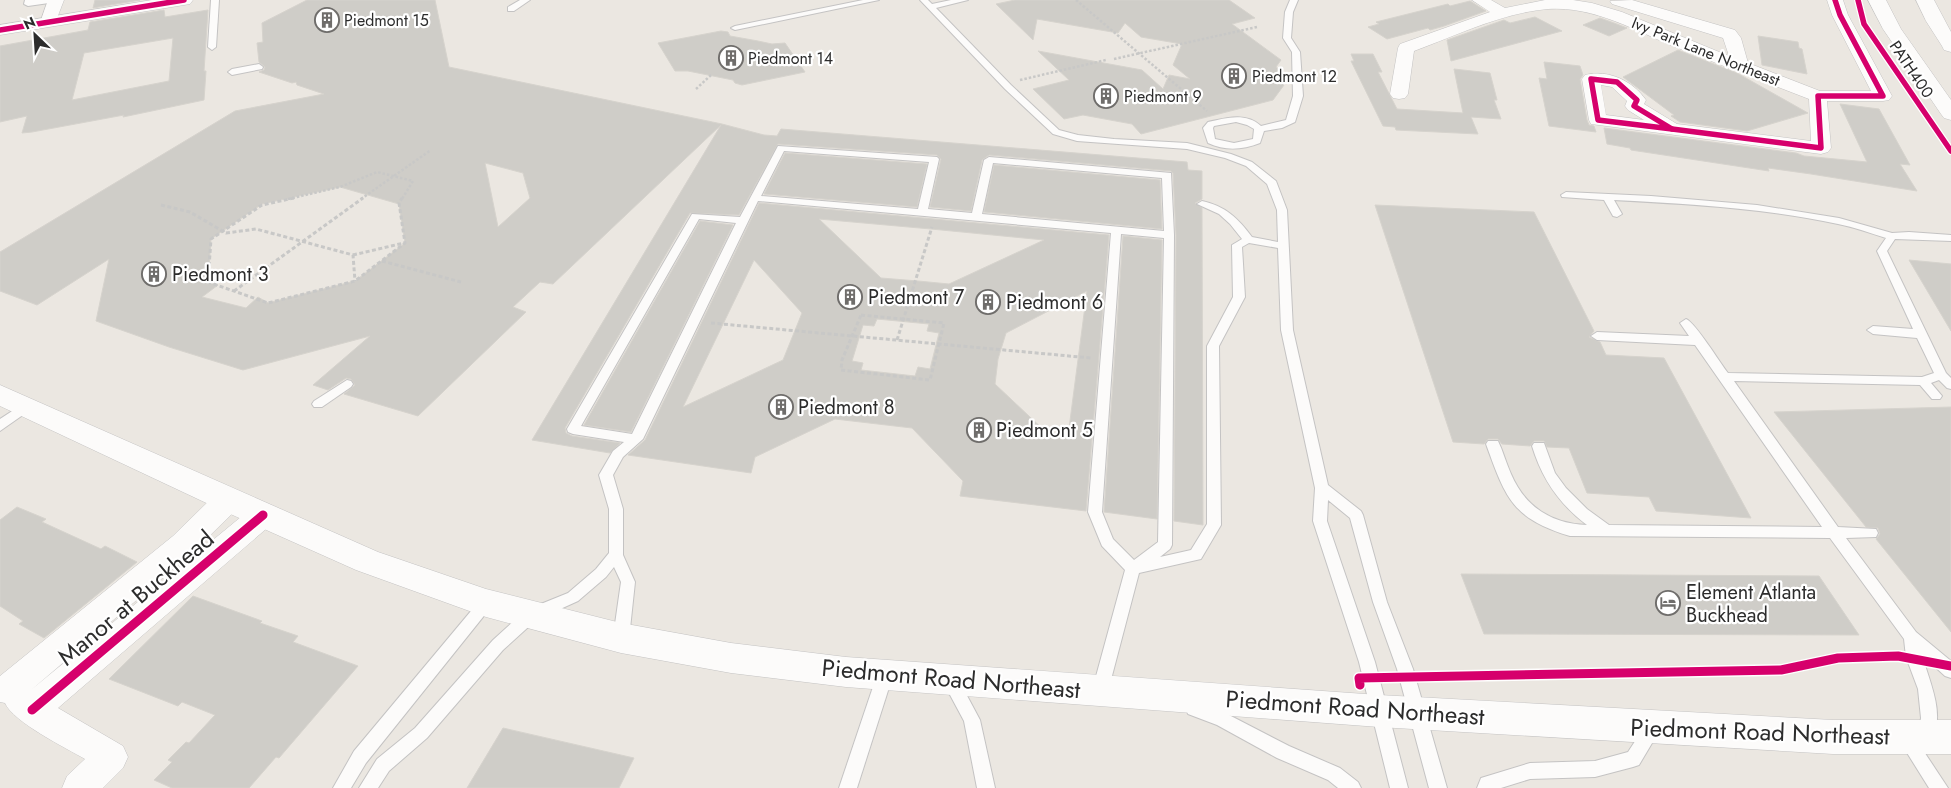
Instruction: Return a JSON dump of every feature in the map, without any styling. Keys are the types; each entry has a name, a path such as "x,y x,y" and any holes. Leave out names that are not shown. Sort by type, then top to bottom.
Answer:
{"main road":[{"path":"0,30 184,0"},
{"path":"1877,0 1892,30 1951,114"},
{"path":"1925,0 1935,21 1951,46"},
{"name":"Piedmont Road Northeast","path":"13,401 263,516 367,561 486,603 621,638 731,658 885,675 1379,711 1833,737 1927,738"}],"street":[{"path":"48,23 56,0"},
{"path":"1480,0 1504,14"},
{"path":"1613,0 1729,34 1733,38 1740,66"},
{"path":"1673,130 1634,106 1637,100 1616,82 1591,79 1598,120 1673,130 1821,148 1818,96 1883,96 1840,15 1836,0"},
{"name":"Ivy Park Lane Northeast","path":"1399,94 1406,48 1504,14 1538,6 1569,2 1612,12 1662,35 1818,96"},
{"name":"Manor at Buckhead","path":"79,788 111,757 42,716 4,687 183,544 228,500"},
{"name":"Manor at Buckhead","path":"42,716 263,516"}],"lane":[{"path":"29,0 28,4 56,0"},
{"path":"212,47 215,0"},
{"path":"511,9 526,0"},
{"path":"735,28 875,0"},
{"path":"928,3 964,0"},
{"path":"1259,129 1290,122 1298,96 1296,52 1287,38 1290,12 1294,0"},
{"path":"928,3 1005,84 1056,132 1077,138 1187,146 1224,151 1257,141 1260,136 1259,129 1247,120 1236,119 1211,124 1208,128 1211,140 1224,151 1248,164 1272,183 1282,210 1287,330 1322,488 1320,521 1367,662 1399,788"},
{"path":"232,72 259,67"},
{"path":"621,638 628,582 616,555 616,509 606,475 618,454 636,439 743,220 781,148 934,159 922,212"},
{"path":"976,217 989,160 1167,175 1170,235 1165,544 1133,568 1100,691"},
{"path":"1566,195 1756,208 1840,221 1892,236 1909,235 1951,239"},
{"path":"1607,197 1617,214"},
{"path":"754,198 1170,235"},
{"path":"1202,204 1215,206 1237,222 1248,240"},
{"path":"636,439 573,429 696,216 743,220"},
{"path":"1116,231 1095,512 1107,542 1133,568"},
{"path":"1892,236 1882,251 1941,375 1951,386"},
{"path":"1133,568 1196,555 1214,525 1213,346 1239,297 1237,245 1248,240 1284,246"},
{"path":"1686,322 1834,533 1911,636 1951,672"},
{"path":"1874,330 1922,334"},
{"path":"1597,336 1700,341"},
{"path":"1724,377 1923,381 1941,375"},
{"path":"1923,381 1936,396"},
{"path":"318,404 347,384"},
{"path":"0,426 13,401"},
{"path":"1494,444 1512,493 1539,518 1554,526 1570,530 1871,533"},
{"path":"1539,446 1550,476 1565,497 1587,518 1608,531"},
{"path":"1322,488 1356,515 1380,602 1405,668 1438,788"},
{"path":"368,788 383,765 421,733 498,645 531,614 573,597 601,573 616,555"},
{"path":"342,788 360,758 486,603"},
{"path":"1911,636 1914,657 1926,689 1929,718 1927,738 1939,788"},
{"path":"848,788 885,675"},
{"path":"949,679 972,720 986,788"},
{"path":"1157,694 1223,720 1283,752 1334,774 1352,788"},
{"path":"1486,788 1487,784 1530,771 1596,769 1633,759 1653,728"}],"path":[{"path":"1076,0 1219,122"},
{"path":"1114,59 1257,27"},
{"path":"1005,84 1106,60"},
{"path":"696,89 711,75"},
{"path":"234,291 431,150"},
{"path":"377,172 412,181 400,204 405,243 355,281 268,303 208,282 211,239 262,204 340,187 377,172"},
{"path":"161,205 190,212 222,232 256,229 353,254 405,243"},
{"path":"897,340 936,214"},
{"path":"353,254 355,281"},
{"path":"382,261 461,282"},
{"path":"861,314 944,323 930,380 841,370 842,360 853,336 861,314"},
{"path":"693,321 1106,360"}],"building":[{"path":"95,0 140,0 93,8"},
{"path":"307,0 435,0 449,67 722,124 764,135 777,136 781,129 1187,162 1188,170 1202,171 1202,199 1195,203 1202,208 1203,525 1174,521 1176,235 1173,173 1171,171 989,155 982,160 971,211 930,207 941,159 937,155 778,144 739,215 690,213 565,428 566,433 572,436 620,443 610,453 532,440 721,125 553,284 540,282 513,307 526,312 418,416 344,394 355,385 351,379 346,378 328,390 313,385 370,336 243,370 169,347 96,321 109,259 37,305 0,291 0,252 235,111 324,94 297,85 296,82 292,83 259,72 264,70 265,67 259,62 257,43 263,42 262,23","holes":["485,163 523,173 530,198 498,227","340,187 399,204 405,243 355,281 268,303 258,297 246,308 202,297 218,285 208,282 211,239 262,204"]},
{"path":"1015,0 1229,0 1255,18 1232,24 1281,60 1276,67 1282,72 1277,80 1284,85 1273,100 1141,134 1132,124 1083,115 1064,119 1033,89 1069,80 1038,51 1142,70 1163,89 1169,75 1190,79 1173,65 1182,44 1141,37 1125,23 1118,33 1037,19 1033,40 996,4"},
{"path":"1470,1 1486,11 1430,30 1428,28 1387,39 1368,27 1379,24 1376,22 1448,4 1450,6"},
{"path":"164,10 165,17 208,10 204,100 123,117 124,115 32,132 22,133 27,116 0,122 0,46 88,30 90,22","holes":["173,38 169,81 72,100 84,53"]},
{"path":"1535,17 1562,31 1451,61 1447,40 1504,20 1510,23"},
{"path":"1600,18 1627,28 1609,36 1583,25"},
{"name":"Piedmont 14","path":"721,31 728,32 730,36 772,44 785,43 805,72 742,85 735,83 733,80 688,71 675,71 658,43"},
{"path":"1758,36 1798,42 1799,48 1802,49 1807,74 1762,65"},
{"path":"1678,50 1737,73 1808,113 1747,131 1680,122 1671,116 1674,115 1623,77"},
{"path":"1351,54 1373,54 1382,72 1378,72 1397,109 1463,113 1454,69 1490,73 1497,100 1494,100 1501,119 1471,117 1478,134 1396,130 1395,127 1383,126 1351,61 1354,61"},
{"path":"1544,62 1580,66 1583,75 1580,79 1587,120 1589,125 1594,126 1596,132 1549,126 1539,78 1547,79"},
{"path":"1840,104 1879,109 1910,165 1900,164 1917,191 1811,174 1768,168 1769,171 1631,150 1630,148 1607,144 1604,128 1796,153 1804,156 1867,162"},
{"path":"785,153 927,164 917,207 764,194"},
{"path":"994,165 1160,180 1162,229 984,212"},
{"path":"759,203 1109,235 1086,511 960,496 963,481 912,428 835,419 755,457 751,473 628,455 645,440","holes":["819,219 1044,240 949,284 881,278","754,260 802,313 783,360 683,407","1087,291 1068,436 1047,433 995,384 998,359 1006,333","877,319 929,324 927,331 939,333 930,369 918,367 915,376 861,370 863,363 852,361 863,325 874,326"]},
{"path":"1375,205 1534,212 1594,331 1589,337 1600,342 1606,355 1664,358 1751,518 1656,511 1649,497 1587,493 1569,448 1547,447 1544,441 1534,441 1530,446 1502,444 1498,439 1488,439 1484,444 1453,442"},
{"path":"700,221 733,225 631,432 584,425"},
{"path":"1123,236 1162,240 1157,519 1104,512"},
{"path":"1909,260 1951,264 1951,331"},
{"path":"1951,407 1951,632 1876,539 1880,534 1878,528 1866,527 1774,412"},
{"path":"17,507 46,519 42,522 101,549 105,546 137,562 44,638 19,624 23,621 0,606 0,520"},
{"path":"1461,574 1819,576 1859,635 1484,634"},
{"path":"193,596 298,636 293,642 358,666 279,758 276,757 249,788 172,788 154,780 172,762 168,760 186,742 189,743 215,715 182,702 178,706 109,679"},
{"path":"503,728 634,758 619,788 467,788"}],"cycle path":[{"path":"0,30 184,0"},
{"path":"1673,130 1634,106 1637,100 1617,82 1591,79 1598,120 1821,148 1818,96 1883,96 1840,15 1835,0"},
{"name":"PATH400","path":"1858,0 1864,24 1951,151"},
{"path":"32,710 263,515"},
{"path":"1360,685 1359,678 1781,670 1838,658 1898,656 1951,666"}],"place":[{"name":"Piedmont 15","path":"327,20"},
{"name":"Piedmont 14","path":"731,58"},
{"name":"Piedmont 12","path":"1234,76"},
{"name":"Piedmont 9","path":"1106,96"},
{"name":"Piedmont 3","path":"154,274"},
{"name":"Piedmont 7","path":"850,297"},
{"name":"Piedmont 6","path":"988,302"},
{"name":"Piedmont 8","path":"781,407"},
{"name":"Piedmont 5","path":"979,430"},
{"name":"Element Atlanta Buckhead","path":"1668,603"}]}
